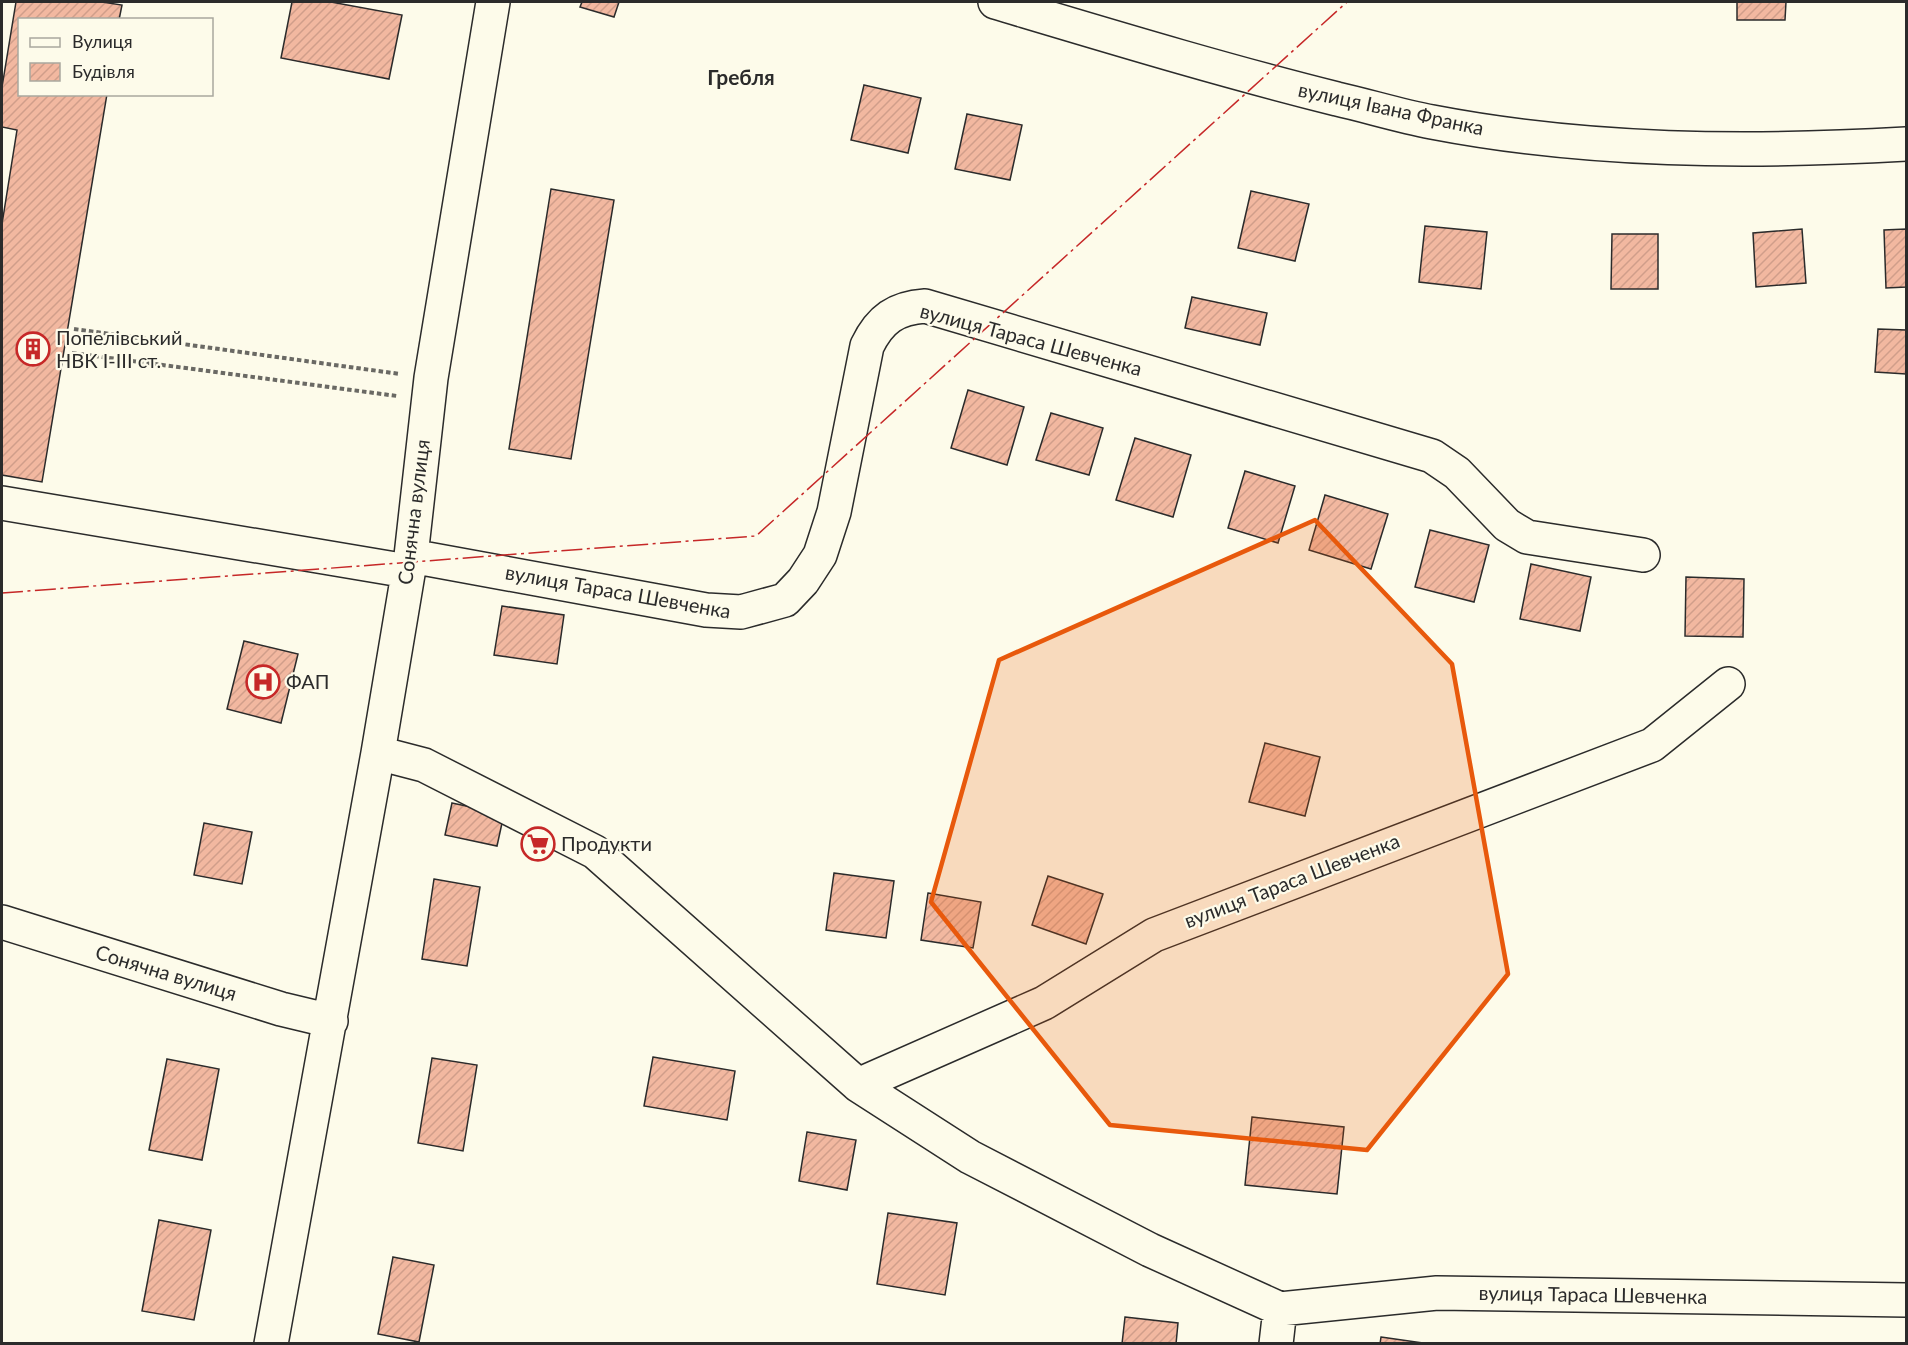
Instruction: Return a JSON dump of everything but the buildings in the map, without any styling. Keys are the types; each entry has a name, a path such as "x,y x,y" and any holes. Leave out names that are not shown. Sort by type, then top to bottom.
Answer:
{"street":[{"name":"Сонячна вулиця","path":"272,1344 378,753 409,563 429,389 494,2"},
{"name":"вулиця Івана Франка","path":"995,2 1219,70 1432,122 1551,139 1633,147 1742,151 1906,144"},
{"name":"вулиця Тараса Шевченка","path":"2,503 409,563 706,610 741,612 785,600 803,581 820,555 834,512 867,346 878,326 895,312 906,307 925,306 1432,456 1457,473 1507,525 1527,537 1643,555"},
{"name":"вулиця Тараса Шевченка","path":"858,1085 1044,1003 1154,935 1652,745 1728,684"},
{"name":"вулиця Тараса Шевченка","path":"378,753 424,765 595,852 858,1085 970,1157 1150,1250 1280,1308 1437,1293 1906,1300"},
{"name":"Сонячна вулиця","path":"2,922 281,1009 331,1021"},
{"path":"1276,1344 1280,1308"}],"path":[{"path":"74,329 429,389"},
{"path":"72,353 429,389"}],"highlighted area":[{"path":"1315,520 1452,664 1508,974 1367,1150 1110,1125 931,902 999,660"}],"power":[{"path":"2,593 756,536 1347,2"}],"place":[{"name":"Попелівський НВК І-ІІІ ст.","path":"33,349"},
{"name":"ФАП","path":"263,682"},
{"name":"Продукти","path":"538,844"}],"district":[{"name":"Гребля","path":"741,78"}]}
